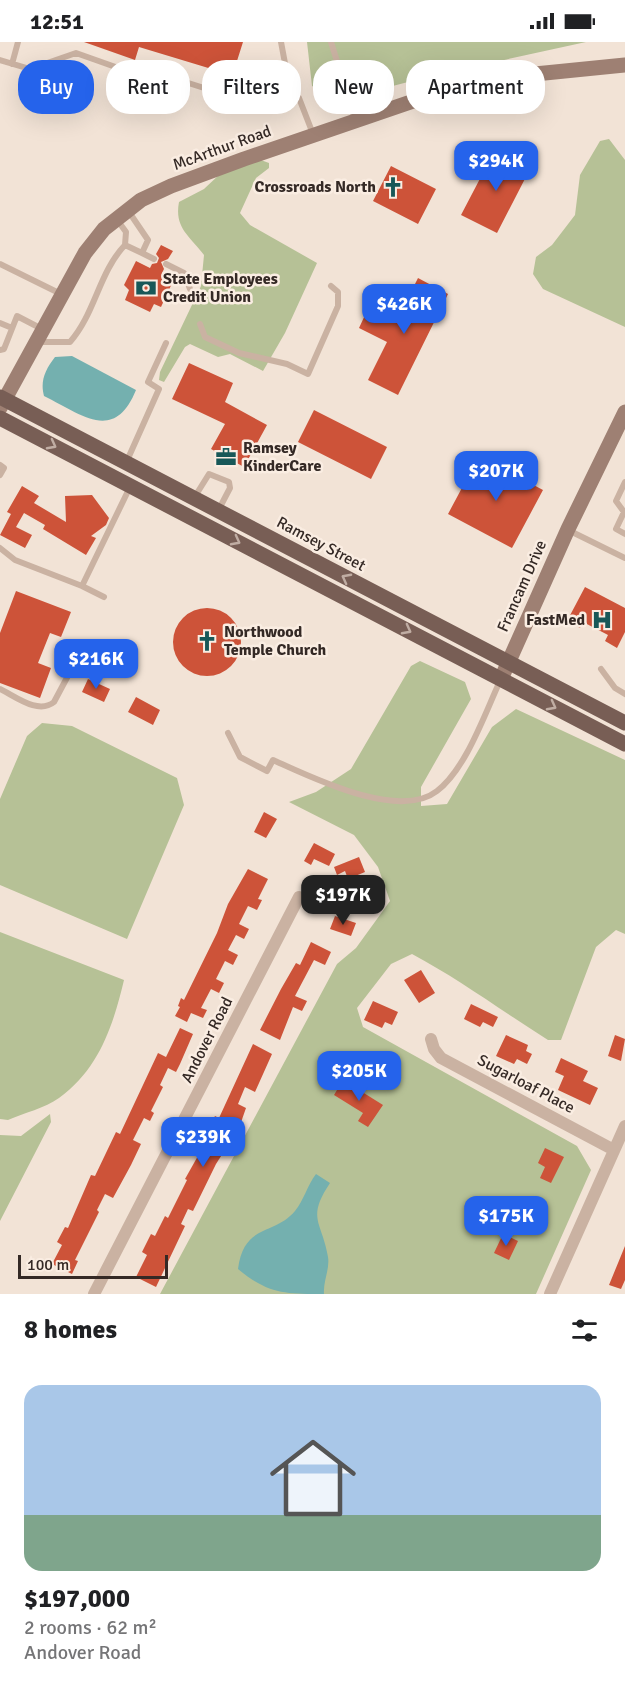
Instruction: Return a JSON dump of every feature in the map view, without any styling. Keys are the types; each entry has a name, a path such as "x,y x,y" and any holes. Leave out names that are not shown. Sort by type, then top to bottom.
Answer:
{"main road":[{"name":"McArthur Road","path":"2,401 84,253 122,213 171,186 313,134 475,84 556,70 625,64"},
{"name":"Ramsey Street","path":"2,401 194,498 625,723"},
{"name":"Francam Drive","path":"501,679 568,530 625,412"},
{"path":"0,418 625,744"}],"street":[{"name":"Andover Road","path":"94,1294 299,897"},
{"name":"Sugarloaf Place","path":"431,1039 434,1049 441,1058 614,1150"},
{"path":"550,1294 625,1125"}],"lane":[{"path":"12,64 18,42"},
{"path":"281,42 284,60"},
{"path":"331,42 355,120"},
{"path":"0,60 30,69 75,53 124,70 138,67 202,87"},
{"path":"301,103 313,134"},
{"path":"0,350 4,349 17,316 39,336 70,342 88,313 117,254 125,245 126,232 122,213"},
{"path":"122,213 148,240 142,253"},
{"path":"125,245 154,259"},
{"path":"0,264 61,294"},
{"path":"166,264 184,273 190,289"},
{"path":"200,324 205,336 239,352 287,364 308,374 338,306 338,292 331,286"},
{"path":"0,323 12,328"},
{"path":"126,463 159,389 148,382 166,343"},
{"path":"0,465 4,468 0,475"},
{"path":"194,498 209,474 229,482 230,488 218,511"},
{"path":"625,482 616,501 624,512 616,529 625,534"},
{"path":"82,586 131,486"},
{"path":"568,530 625,558"},
{"path":"0,548 15,560 104,597"},
{"path":"0,689 39,708 48,706 54,702 78,657"},
{"path":"601,669 615,688 625,694"},
{"path":"228,733 240,757 267,771 273,760 375,798 396,801 420,800 437,792 454,772 474,738 501,679"}],"green space":[{"path":"307,42 586,42 504,60 406,60 406,83 394,86 394,60 313,60 312,86"},
{"path":"609,139 625,160 625,327 543,289 533,274 536,257 552,245 575,215 580,175 600,141"},
{"path":"258,159 269,163 269,168 256,178 240,213 250,225 317,263 285,333 263,371 230,354 218,357 190,344 185,347 164,382 159,380 160,372 201,286 204,255 181,225 179,202 204,189 221,173"},
{"path":"420,661 465,682 471,699 421,787 421,806 447,804 492,727 516,709 625,760 625,934 616,930 596,947 561,1040 548,1040 412,954 391,964 357,1008 363,1027 577,1146 591,1170 536,1294 160,1294 337,964 356,948 390,901 378,867 354,835 289,802 316,792 351,769 411,666"},
{"path":"42,723 72,726 177,778 184,805 127,939 0,885 0,799 27,736"},
{"path":"0,932 124,980 109,1030 84,1074 53,1102 8,1120 0,1119"},
{"path":"50,1114 51,1122 0,1221 0,1135 21,1136"}],"water":[{"path":"72,356 136,390 118,416 107,420 96,420 44,396 43,380 51,362 55,357"},
{"path":"316,1174 330,1183 317,1213 328,1257 324,1294 288,1293 268,1288 238,1269 241,1254 253,1237 287,1219 295,1211"}],"building":[{"path":"84,42 243,42 237,60 202,60 202,66 190,62 190,60 182,60 139,47 135,60"},
{"path":"495,150 530,169 497,233 461,215"},
{"path":"391,166 436,189 418,224 373,201"},
{"path":"161,245 173,251 168,259 161,262 164,269 162,273 174,279 161,307 154,304 150,312 125,300 129,290 124,285 136,261 150,268 152,264 157,263 159,258 156,254"},
{"path":"418,278 448,294 398,395 368,380 387,342 359,328 366,313 385,322 389,314 398,318"},
{"path":"189,363 233,383 225,402 267,425 244,467 211,449 225,424 172,399"},
{"path":"314,410 387,447 371,479 298,442"},
{"path":"479,456 543,490 512,548 448,514"},
{"path":"22,486 39,496 34,503 66,522 65,496 92,495 109,518 106,525 91,536 96,538 86,555 43,529 45,525 24,513 16,527 32,535 25,548 0,535 11,514 7,512"},
{"path":"585,587 625,608 625,632 617,648 605,641 608,635 583,622 580,628 567,621"},
{"path":"16,591 71,612 61,637 50,633 38,663 51,668 40,698 0,683 0,633"},
{"name":"Northwood Temple Church","path":"207,608 220,611 231,618 238,629 241,642 238,655 231,666 220,673 207,676 194,673 183,666 176,655 173,642 176,629 183,618 194,611"},
{"path":"88,679 110,689 104,702 82,692"},
{"path":"136,697 160,710 153,725 128,712"},
{"path":"264,812 277,819 266,838 254,832"},
{"path":"314,843 335,854 329,866 314,859 311,865 304,861"},
{"path":"359,857 365,872 348,879 345,871 337,875 334,867"},
{"path":"248,869 268,879 258,899 262,900 257,910 248,906 239,924 249,929 244,939 236,935 228,950 238,955 233,965 225,961 216,979 224,983 219,993 211,989 201,1008 207,1010 203,1018 191,1013 187,1022 175,1016 180,1007 178,1006 181,998 184,1000 217,933 228,904"},
{"path":"363,882 379,889 369,914 352,907"},
{"path":"335,916 356,923 351,936 330,929"},
{"path":"311,942 331,952 325,965 314,960 295,996 307,1001 302,1011 293,1007 280,1040 260,1030 296,963 300,965"},
{"path":"421,970 435,993 419,1003 404,980"},
{"path":"373,1001 398,1012 392,1025 385,1022 382,1028 364,1020"},
{"path":"471,1004 498,1017 493,1027 483,1022 480,1027 464,1019"},
{"path":"180,1028 193,1034 180,1064 176,1072 168,1068 160,1085 163,1087 151,1111 154,1113 150,1121 144,1118 133,1140 141,1144 113,1198 105,1194 97,1210 99,1212 75,1260 78,1261 72,1274 52,1264 62,1245 57,1242 65,1227 68,1228 91,1175 95,1176 116,1132 120,1134 158,1053 166,1057"},
{"path":"506,1035 528,1045 526,1051 532,1054 527,1064 517,1059 514,1064 496,1056"},
{"path":"615,1035 625,1039 621,1061 608,1056"},
{"path":"253,1044 272,1054 255,1092 245,1087 238,1104 246,1108 239,1128 216,1164 193,1211 188,1209 181,1224 185,1226 156,1287 136,1277 147,1255 142,1252 151,1234 155,1236 165,1216 168,1218 187,1180 185,1179 203,1147 199,1145 215,1116 219,1118"},
{"path":"561,1058 588,1071 583,1081 598,1088 590,1105 558,1090 564,1076 555,1072"},
{"path":"343,1080 383,1105 368,1127 358,1121 363,1113 334,1095"},
{"path":"545,1148 564,1157 551,1183 540,1178 545,1167 538,1163"},
{"path":"503,1234 518,1241 509,1260 494,1253"},
{"path":"625,1246 625,1280 621,1289 609,1285"}],"place":[{"name":"Crossroads North","path":"393,187"},
{"name":"State Employees Credit Union","path":"146,288"},
{"name":"Ramsey KinderCare","path":"226,457"},
{"name":"FastMed","path":"602,620"},
{"name":"Northwood Temple Church","path":"207,641"}]}
